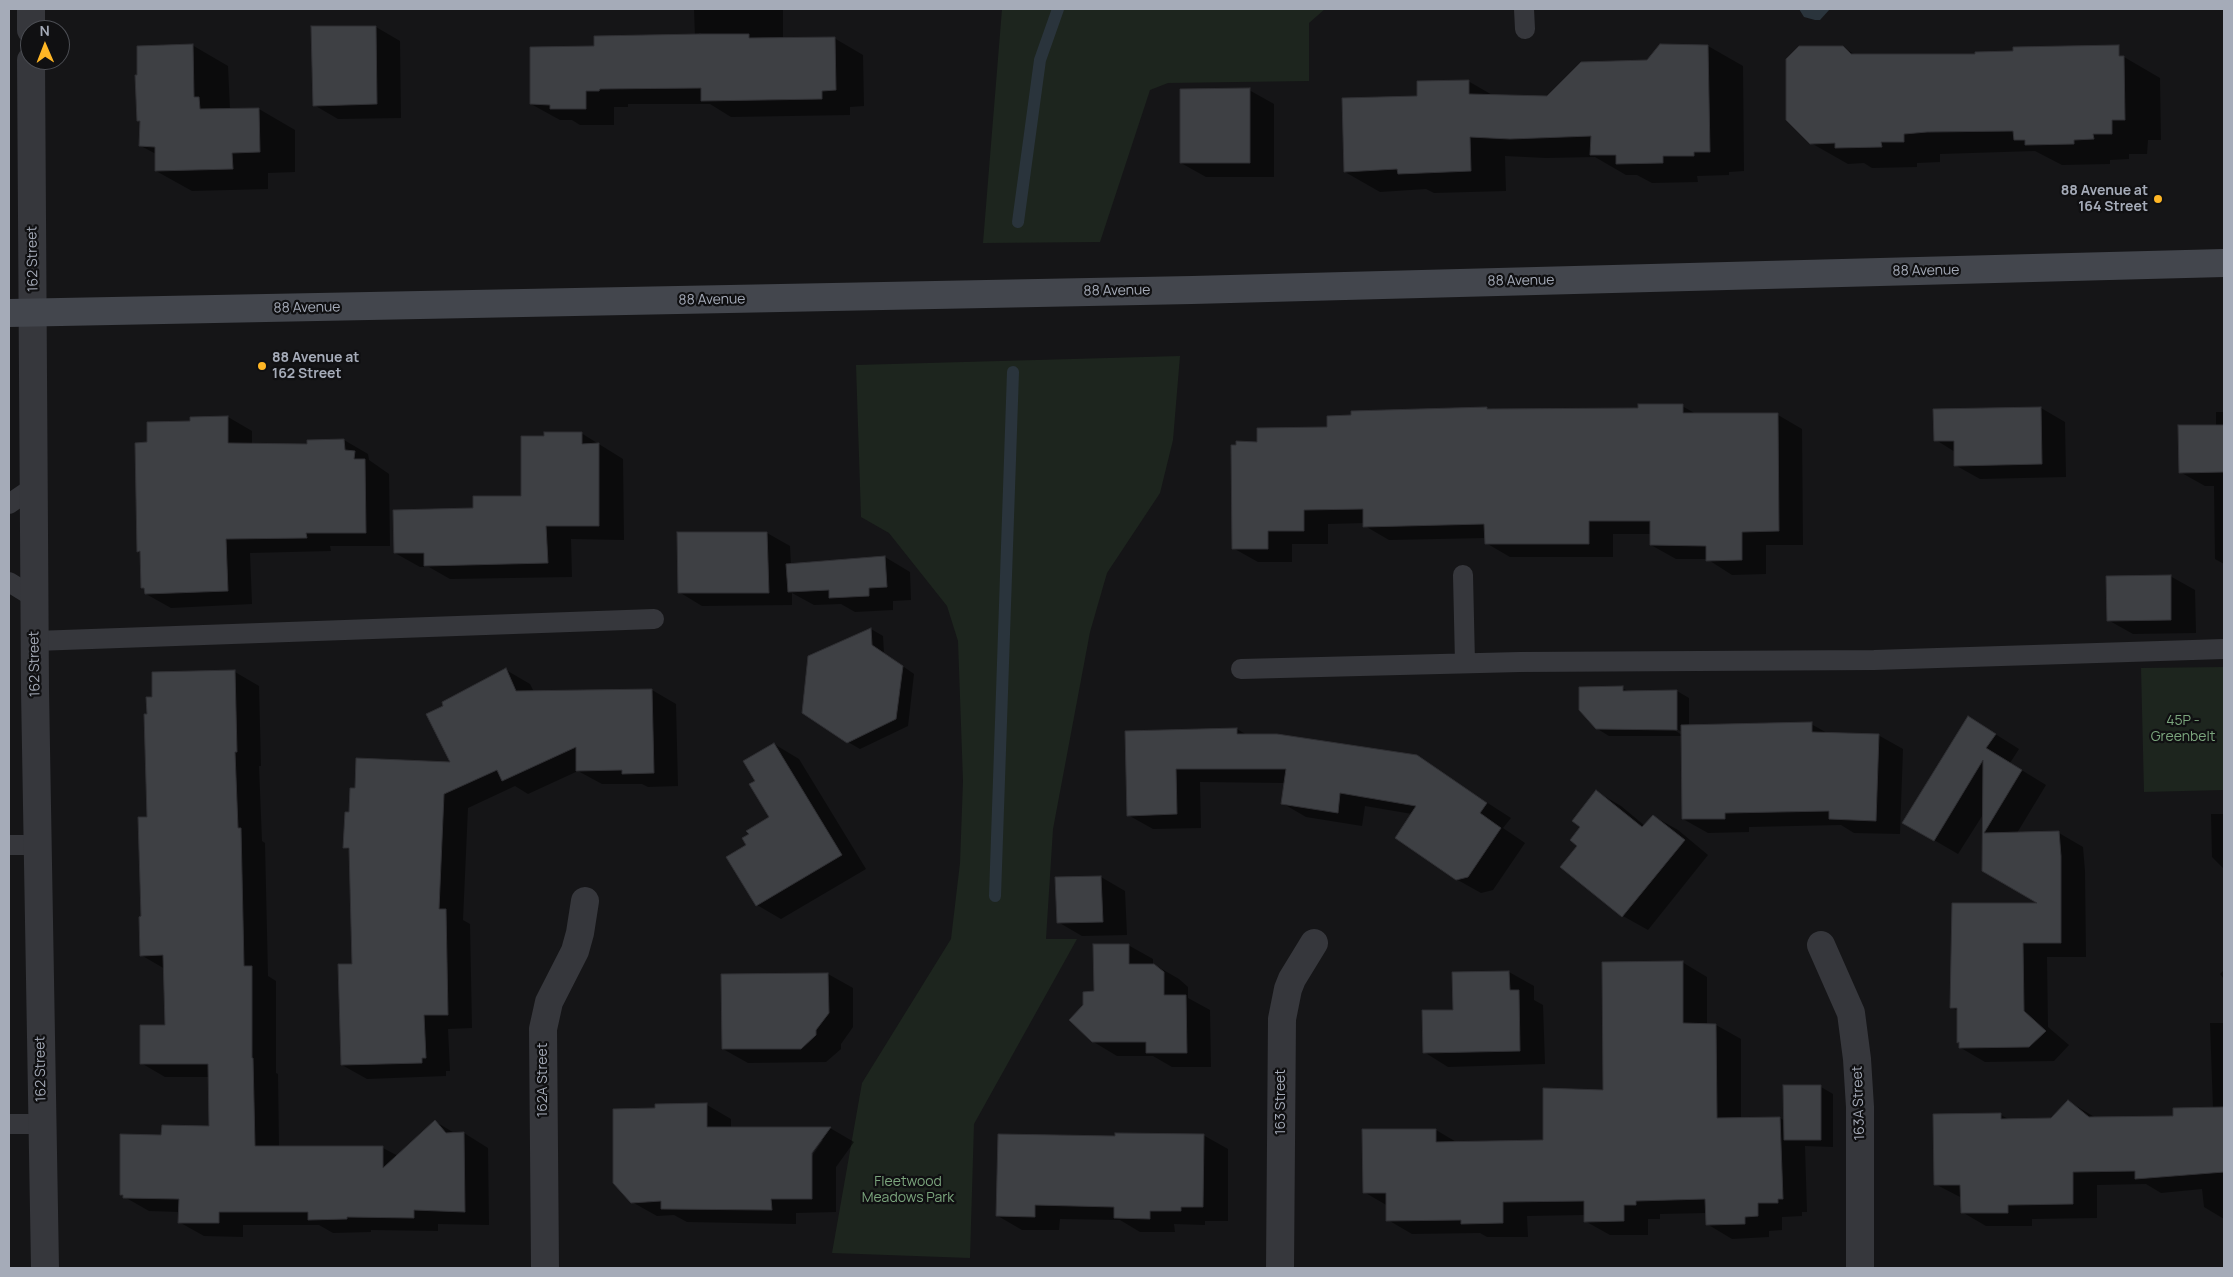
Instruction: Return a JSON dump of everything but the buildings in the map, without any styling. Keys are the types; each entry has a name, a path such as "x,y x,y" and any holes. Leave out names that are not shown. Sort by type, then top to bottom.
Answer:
{"main road":[{"name":"88 Avenue","path":"21,313 1172,290 2224,263"}],"street":[{"name":"162 Street","path":"31,70 21,313 34,487 45,1268"},
{"name":"162A Street","path":"545,1268 543,1029 549,1002 575,951 580,933 584,901"},
{"name":"163 Street","path":"1280,1268 1282,1018 1292,979 1314,943"},
{"name":"163A Street","path":"1821,945 1850,1013 1858,1059 1860,1107 1860,1268"}],"lane":[{"path":"1524,9 1525,29"},
{"path":"9,504 34,487"},
{"path":"1463,575 1464,663"},
{"path":"9,582 35,598"},
{"path":"35,641 654,618"},
{"path":"1241,669 1464,663 1883,659 2224,649"},
{"path":"9,845 39,845"},
{"path":"9,1124 42,1124"}],"green space":[{"path":"1002,9 1325,9 1309,23 1309,81 1168,83 1150,90 1100,242 983,243"},
{"name":"Fleetwood Meadows Park","path":"1180,356 1173,440 1160,493 1107,573 1090,632 1053,829 1046,939 1077,939 974,1124 970,1258 832,1253 862,1083 951,939 960,863 963,781 958,641 947,606 889,533 861,517 856,365"},
{"name":"45P - Greenbelt","path":"2224,667 2224,790 2144,792 2141,668"}],"shaded area":[{"path":"1799,9 1830,9 1820,20 1815,20 1804,17"}],"waterway":[{"path":"1018,222 1040,60 1058,9"},
{"path":"995,896 1013,372"}],"place":[{"name":"88 Avenue at 164 Street","path":"2158,199"},
{"name":"88 Avenue at 162 Street","path":"262,366"}]}
